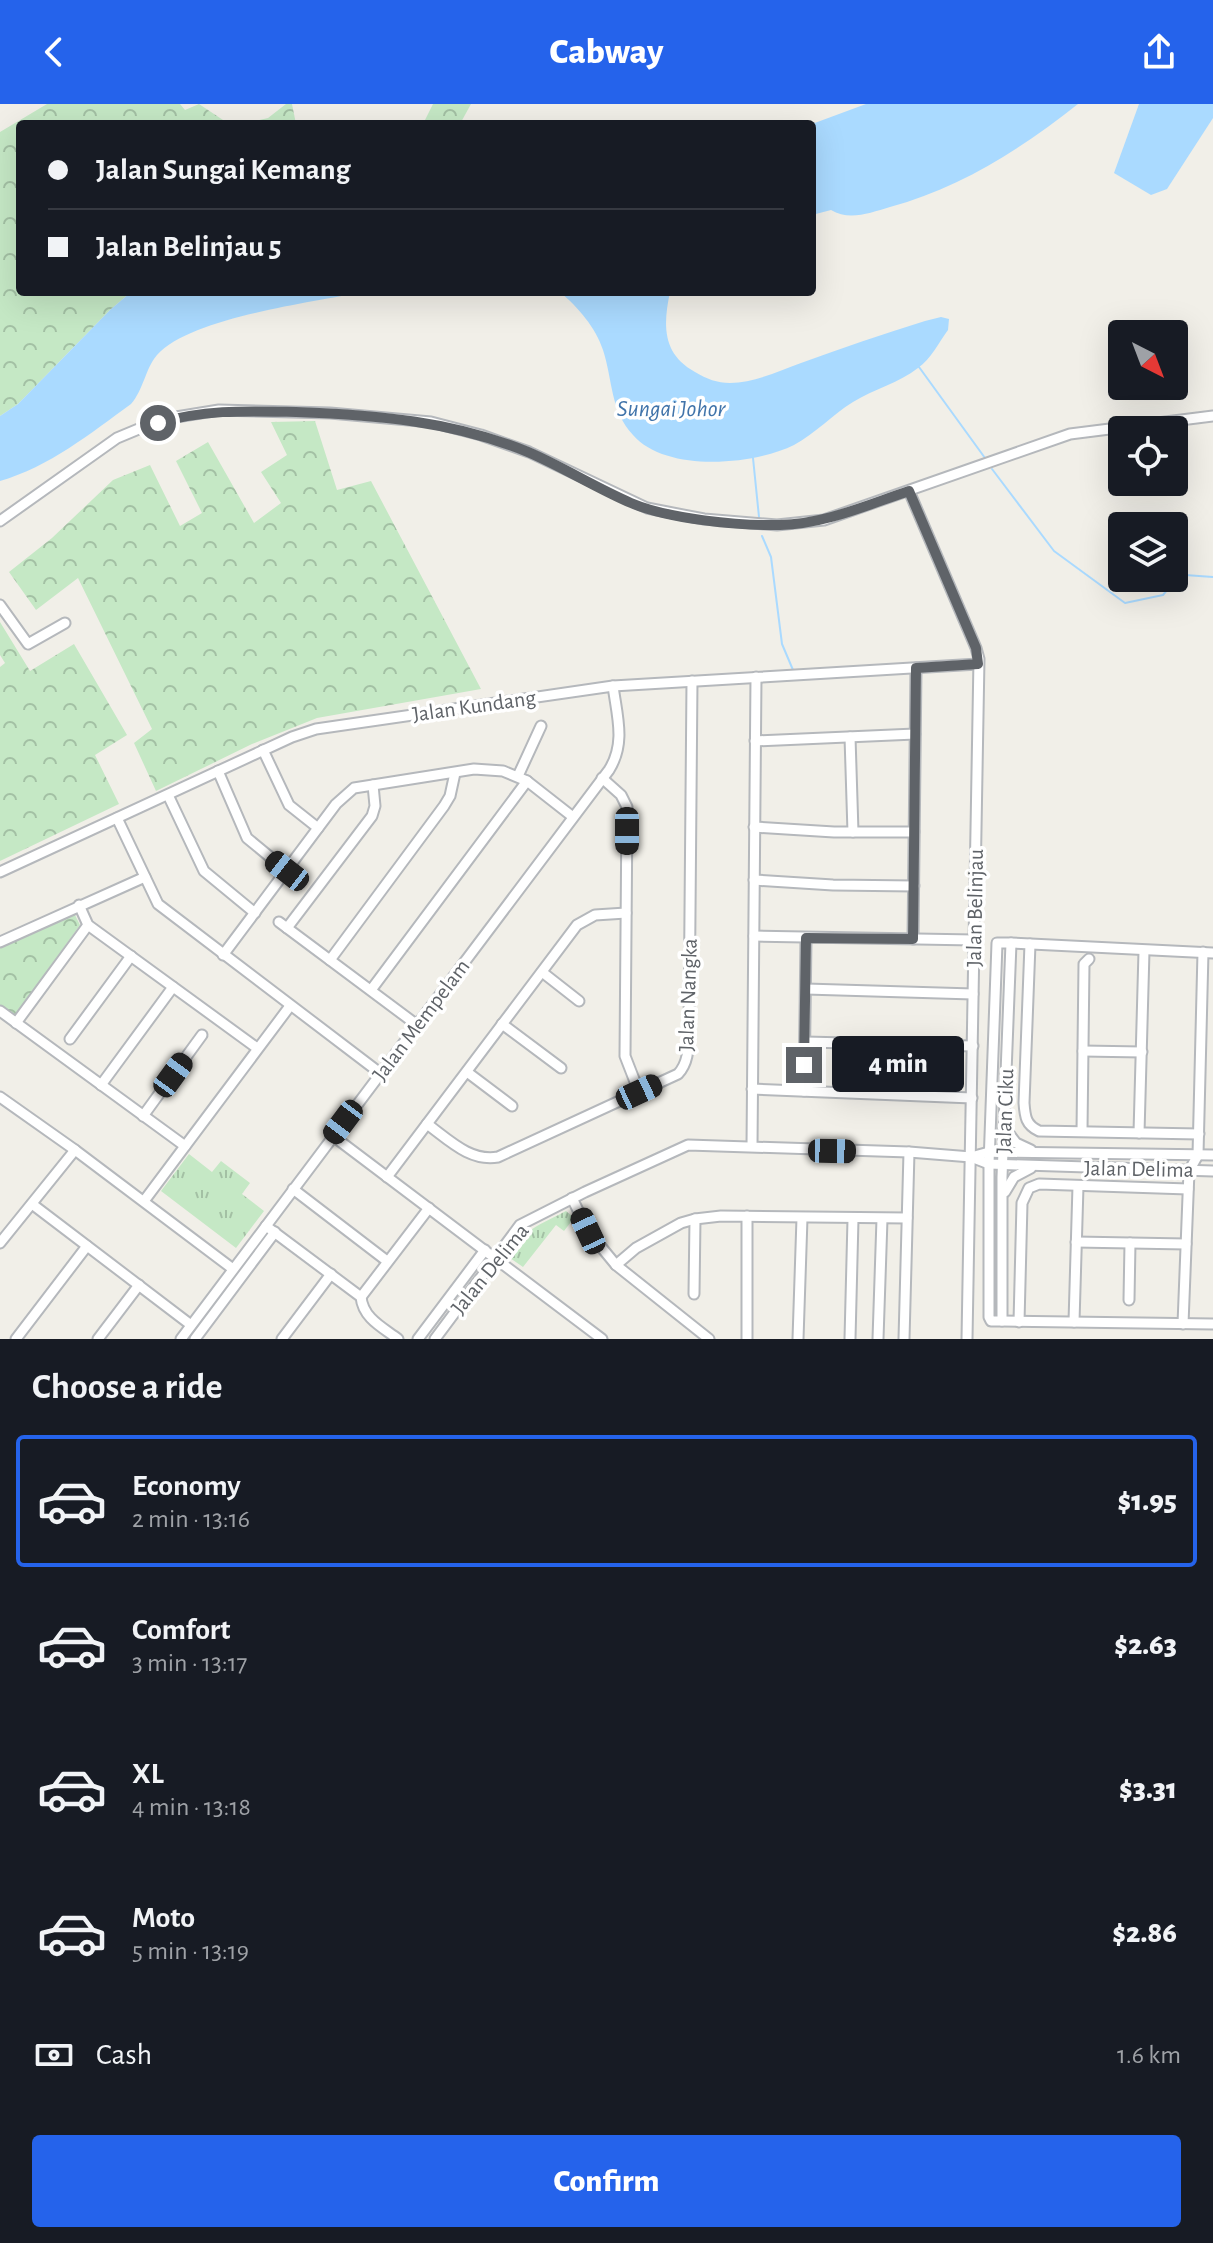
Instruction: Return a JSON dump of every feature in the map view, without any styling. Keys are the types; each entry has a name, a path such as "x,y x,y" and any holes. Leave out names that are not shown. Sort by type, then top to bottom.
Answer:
{"street":[{"path":"0,521 117,438 176,417 219,410 330,413 431,422 529,452 639,506 704,519 777,525 824,520 1070,434 1213,416"},
{"name":"Jalan Belinjau","path":"909,491 976,648 978,664 967,1339"},
{"path":"0,605 28,644 65,623"},
{"name":"Jalan Kundang","path":"0,872 263,750 316,729 613,686 978,664"},
{"path":"913,939 916,668"},
{"path":"752,1146 756,677"},
{"name":"Jalan Nangka","path":"427,1124 472,1156 484,1159 498,1157 678,1074 687,1059 692,681"},
{"name":"Jalan Mempelam","path":"181,1339 617,756 620,738 613,686"},
{"path":"371,990 523,778 541,726"},
{"path":"755,741 915,734"},
{"path":"850,737 853,832"},
{"path":"263,750 289,805 318,828"},
{"path":"218,771 247,838 287,871"},
{"path":"223,955 336,804 354,788 455,773 503,771 523,778 573,817"},
{"path":"330,960 444,806 450,796 455,773"},
{"path":"602,778 621,795 627,807 625,1056 639,1092"},
{"path":"373,785 375,806 372,816 283,925 417,1025"},
{"path":"168,795 204,871 255,913"},
{"path":"117,818 158,904 380,1073"},
{"path":"754,827 914,832"},
{"path":"0,942 145,877"},
{"path":"754,880 914,886"},
{"path":"79,905 88,925 257,1048"},
{"path":"387,1177 577,925 595,915 626,913"},
{"path":"16,1023 88,925"},
{"path":"754,936 974,940"},
{"path":"804,1091 806,938"},
{"name":"Jalan Ciku","path":"997,943 1011,943 1003,1152 1002,1321 991,1321 989,1152 997,943"},
{"path":"1011,943 1208,952 1200,1029 1198,1155 1189,1171 1183,1324"},
{"path":"1030,944 1025,1118 1031,1127 1039,1131 1199,1134"},
{"path":"1139,1133 1144,951"},
{"path":"70,1039 131,956"},
{"path":"1082,1131 1084,964 1089,959"},
{"path":"542,972 579,1001"},
{"path":"101,1085 173,987"},
{"path":"806,989 973,994"},
{"path":"144,1201 290,1006"},
{"path":"0,1011 185,1146"},
{"path":"502,1024 561,1068"},
{"path":"1200,1029 1213,1030"},
{"path":"143,1116 202,1035"},
{"path":"805,1042 973,1046"},
{"path":"1083,1051 1142,1052"},
{"path":"467,1072 512,1106"},
{"path":"752,1089 972,1098"},
{"path":"0,1097 233,1269"},
{"path":"1004,1127 1016,1143 1037,1153"},
{"path":"333,1136 596,1337"},
{"name":"Jalan Delima","path":"435,1339 520,1225 688,1145 909,1152 971,1157 989,1164 1003,1165 1213,1171"},
{"path":"0,1243 75,1150"},
{"path":"904,1339 909,1152"},
{"name":"Jalan Delima","path":"971,1157 989,1152 1213,1155"},
{"path":"1002,1203 1014,1177 1021,1171 1038,1166"},
{"path":"1019,1322 1022,1203 1025,1193 1039,1184 1188,1189"},
{"path":"1074,1322 1078,1186"},
{"path":"293,1189 387,1261"},
{"path":"572,1198 588,1231 616,1265 709,1339"},
{"path":"32,1204 191,1325"},
{"path":"398,1339 387,1335 366,1315 361,1297 429,1208"},
{"path":"616,1265 642,1245 695,1219 747,1216 907,1218"},
{"path":"747,1216 747,1339"},
{"path":"798,1339 802,1218"},
{"path":"694,1294 695,1219"},
{"path":"850,1339 853,1219"},
{"path":"878,1339 882,1219"},
{"path":"266,1226 361,1297"},
{"path":"195,1339 275,1232"},
{"path":"1076,1242 1186,1244"},
{"path":"1129,1300 1130,1243"},
{"path":"16,1339 87,1246"},
{"name":"Jalan Delima","path":"418,1339 485,1250"},
{"path":"282,1339 331,1274"},
{"path":"98,1339 139,1285"},
{"path":"1002,1321 1213,1324"}],"green space":[{"path":"47,104 180,104 185,110 199,104 223,120 20,120"},
{"path":"286,104 292,104 295,120 260,120 268,118"},
{"path":"433,104 471,104 462,120 425,120"},
{"path":"16,122 16,296 126,296 18,404 0,416 0,132"},
{"path":"315,421 337,490 371,481 481,689 317,718 252,744 156,791 134,743 152,729 78,578 36,610 9,572 52,538 113,480 150,465 180,526 202,513 176,461 208,442 254,523 281,503 261,472 287,455 271,422"},
{"path":"0,622 30,671 74,644 127,735 95,755 119,804 0,861 0,667 5,663 0,655"},
{"path":"74,913 80,925 14,1017 0,1007 0,946"},
{"path":"189,1154 212,1172 221,1161 250,1183 242,1194 264,1211 236,1248 161,1191"},
{"path":"566,1211 574,1218 564,1231 556,1225 523,1267 510,1258 524,1235"}],"water":[{"path":"866,104 1078,104 1012,151 965,178 916,199 852,215 831,210 816,214 816,123"},
{"path":"1139,104 1213,104 1213,118 1167,189 1151,195 1114,173"},
{"path":"126,296 341,296 223,321 173,342 157,355 131,404 52,458 0,481 0,416 18,404"},
{"name":"Sungai Johor","path":"564,296 669,296 666,327 676,357 699,374 725,383 757,379 925,321 941,317 949,319 948,330 923,364 903,378 853,402 794,445 756,457 710,462 666,455 648,447 633,435 616,405 603,350 580,311"}],"waterway":[{"path":"919,367 985,458"},
{"path":"753,458 759,517"},
{"path":"992,469 1054,551 1125,603 1163,595 1176,579 1185,575 1213,577"},
{"path":"762,536 771,557 782,644 793,670"}],"route":[{"path":"158,423 219,410 330,413 431,422 529,452 631,503 704,519 747,523 777,525 824,520 909,491 979,659 978,664 916,668 913,939 806,938 804,1065"}]}
